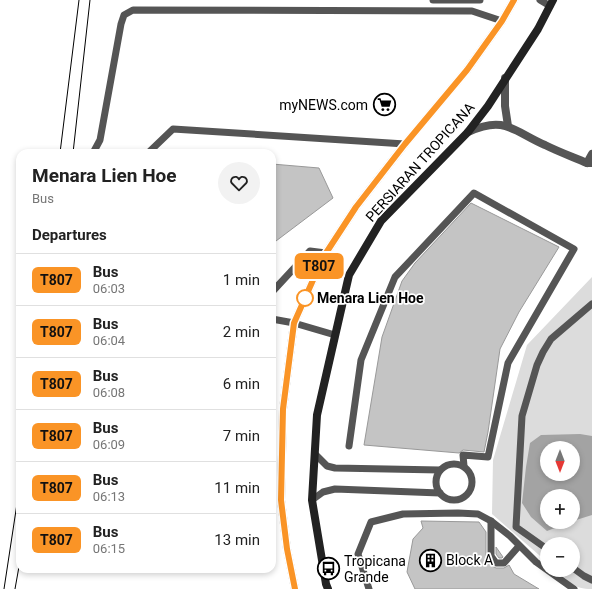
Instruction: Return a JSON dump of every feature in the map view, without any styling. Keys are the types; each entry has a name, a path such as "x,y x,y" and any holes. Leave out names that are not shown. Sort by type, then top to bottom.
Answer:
{"main road":[{"name":"PERSIARAN TROPICANA","path":"295,589 287,549 281,500 283,409 294,323 326,253 356,207 405,144 467,70 502,21 514,0"},
{"name":"PERSIARAN TROPICANA","path":"328,589 312,500 317,415 334,335 349,275 381,220 468,132 488,106 538,29 551,3"}],"street":[{"path":"505,78 505,106 508,126"},
{"path":"468,132 481,126 492,124 508,126 544,145 590,163 592,154"}],"lane":[{"path":"433,0 480,0"},
{"path":"540,0 551,3"},
{"path":"95,149 100,140 120,24 124,15 133,10 472,11 502,21"},
{"path":"152,149 173,129 405,144"},
{"path":"349,446 361,360 395,277 474,193 574,249 508,363 488,457 463,455 464,466"},
{"path":"276,288 310,251 326,253"},
{"path":"540,544 516,527 522,416 542,352 552,339 592,304"},
{"path":"276,320 294,323 334,335"},
{"path":"315,454 327,466 335,468 440,470 451,464 458,464 464,466 472,476 472,488 468,494 457,500 445,497 440,493 436,482 437,475 440,470"},
{"path":"312,500 323,492 335,489 440,493"},
{"path":"457,500 458,513"},
{"path":"369,589 358,554 371,522 403,514 458,513 478,514 491,521 510,536 536,562 574,589"},
{"path":"491,521 491,556 496,563 504,563 519,546"},
{"path":"580,573 592,580"}],"shaded area":[{"path":"592,277 592,589 580,588 564,577 580,577 580,537 540,537 540,556 492,514 493,460 527,345"},
{"path":"580,434 592,436 592,515 580,519 580,489 540,489 540,525 531,517 522,503 530,443 541,435"}],"building":[{"path":"276,164 319,168 333,198 276,241"},
{"path":"471,203 559,247 519,312 500,349 484,452 463,450 459,453 364,445 382,337 402,281 415,263"},
{"path":"421,521 479,522 486,532 486,556 492,566 496,568 504,568 509,565 514,574 539,589 415,589 407,572 413,539 423,528"},
{"path":"496,547 503,557 502,558 499,558 496,554"}],"tram line":[{"path":"60,149 79,0"},
{"path":"73,149 90,0"},
{"path":"4,589 16,510"},
{"path":"15,589 18,573"}],"bus line":[{"name":"T807","path":"295,589 287,549 281,500 283,409 294,323 326,253 356,207 405,144 467,70 502,21 514,0"}],"place":[{"name":"myNEWS.com","path":"384,105"},
{"name":"Menara Lien Hoe","path":"305,298"},
{"name":"Block A","path":"430,560"},
{"name":"Tropicana Grande","path":"329,569"}]}
